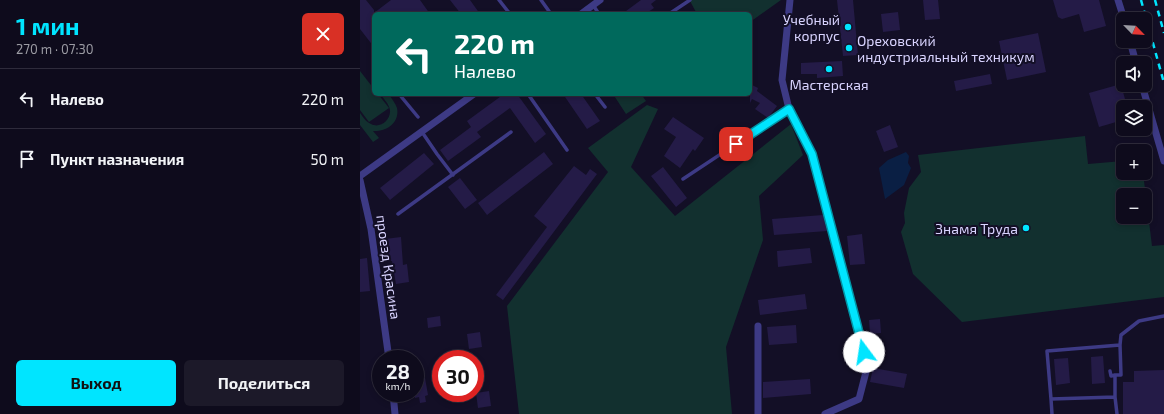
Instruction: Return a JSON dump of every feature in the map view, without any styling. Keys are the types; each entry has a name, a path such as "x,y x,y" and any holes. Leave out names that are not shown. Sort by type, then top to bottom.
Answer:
{"street":[{"path":"584,12 600,0"},
{"path":"790,0 782,80 789,109 812,154 867,368 859,399 825,414"},
{"path":"1118,0 1122,12"},
{"path":"1144,92 1164,161"},
{"path":"360,176 471,96"},
{"name":"проезд Красина","path":"360,180 371,229 388,350"},
{"path":"758,326 758,414"},
{"path":"387,414 395,412 394,402"}],"lane":[{"path":"499,0 508,12"},
{"path":"541,0 550,12"},
{"path":"671,12 690,0"},
{"path":"593,5 598,12"},
{"path":"401,96 418,117"},
{"path":"529,96 567,150"},
{"path":"597,96 605,107"},
{"path":"683,179 789,109"},
{"path":"422,132 453,175"},
{"path":"398,214 511,132"},
{"path":"1110,371 1111,376 1121,375 1121,335 1139,320 1164,316"},
{"path":"1052,414 1046,351 1120,345"},
{"path":"1115,376 1117,414"},
{"path":"1050,399 1115,397"}],"green space":[{"path":"781,0 752,21 752,12 696,12 690,1"},
{"path":"360,71 372,86 372,96 380,96 389,108 369,122 360,110"},
{"path":"381,96 389,96 393,101 397,108 396,118 391,126 383,130 373,131 379,138 373,142 360,125 360,113 366,121 371,124 378,125 384,123 390,114 387,104"},
{"path":"614,96 642,96 646,101 626,114"},
{"path":"647,105 658,109 631,167 675,216 791,124 803,155 759,196 763,240 726,347 732,414 519,414 507,306 608,172 588,148"},
{"name":"Знамя Труда","path":"1085,136 1088,164 1116,162 1116,180 1144,180 1145,188 1116,188 1116,224 1149,224 1152,246 1164,245 1164,297 962,322 913,274 901,232 905,223 904,213 909,188 921,172 918,155"}],"water":[{"path":"906,152 909,156 908,163 911,168 904,185 885,199 879,168 888,160"}],"building":[{"path":"360,0 366,0 374,10 374,12 372,12 372,44 360,29"},
{"path":"391,0 420,0 429,12 375,12"},
{"path":"450,0 470,0 479,12 459,12"},
{"path":"641,0 656,0 651,4 654,8 648,12 625,12"},
{"name":"Учебный корпус","path":"837,0 853,0 858,55 843,56"},
{"path":"923,0 938,0 940,19 925,20"},
{"path":"1053,0 1099,0 1106,26 1084,32 1079,14 1062,19 1058,17"},
{"path":"898,12 900,30 883,32 881,14"},
{"path":"1038,33 1046,72 1007,80 999,41"},
{"name":"Мастерская","path":"842,61 843,76 817,78 817,74 801,74 801,63"},
{"path":"990,74 992,84 956,91 954,81"},
{"path":"752,85 758,88 757,91 777,106 768,118 755,109 760,103 752,99 750,103 750,96 752,96"},
{"path":"1116,85 1116,92 1123,92 1125,100 1116,100 1116,122 1099,127 1089,93"},
{"path":"501,96 518,96 546,134 535,143 510,108 477,132 481,137 448,161 440,150 471,127 467,121"},
{"path":"564,96 582,96 600,121 587,129"},
{"path":"673,117 704,138 695,151 693,149 680,168 664,156 676,137 664,129"},
{"path":"890,125 898,147 884,152 876,131"},
{"path":"544,152 553,164 487,215 478,203"},
{"path":"424,153 434,164 390,200 380,188"},
{"path":"574,166 586,175 590,169 597,174 503,300 496,295 547,227 534,216"},
{"path":"663,167 687,198 676,207 651,176"},
{"path":"460,178 477,200 465,209 448,187"},
{"path":"823,215 827,231 774,235 772,219"},
{"path":"862,234 865,264 850,265 847,236"},
{"path":"401,237 403,265 407,264 409,282 396,284 392,261 387,261 385,239"},
{"path":"810,248 812,263 778,267 777,251"},
{"path":"367,258 370,291 360,292 360,259"},
{"path":"805,294 807,309 760,315 758,300"},
{"path":"440,316 441,326 428,328 427,318"},
{"path":"880,319 881,333 870,334 869,320"},
{"path":"796,325 797,343 769,345 767,327"},
{"path":"480,332 482,347 469,349 467,334"},
{"path":"1103,356 1105,383 1092,384 1091,357"},
{"path":"1068,358 1070,383 1056,385 1054,359"},
{"path":"873,368 907,374 904,388 870,382"},
{"path":"1164,370 1164,414 1123,414 1123,382 1134,382 1134,371"},
{"path":"424,378 428,395 425,396 426,402 420,403 424,402"},
{"path":"810,379 811,394 763,398 763,382"},
{"path":"489,391 491,406 478,408 477,402 484,402 484,392"}],"railway":[{"path":"1141,0 1164,83"},
{"path":"1155,0 1164,33"}],"place":[{"name":"Учебный корпус","path":"848,27"},
{"name":"Ореховский индустриальный техникум","path":"849,48"},
{"name":"Мастерская","path":"829,69"},
{"name":"Знамя Труда","path":"1026,228"}],"route":[{"path":"736,144 789,109 812,154 864,352"}]}
